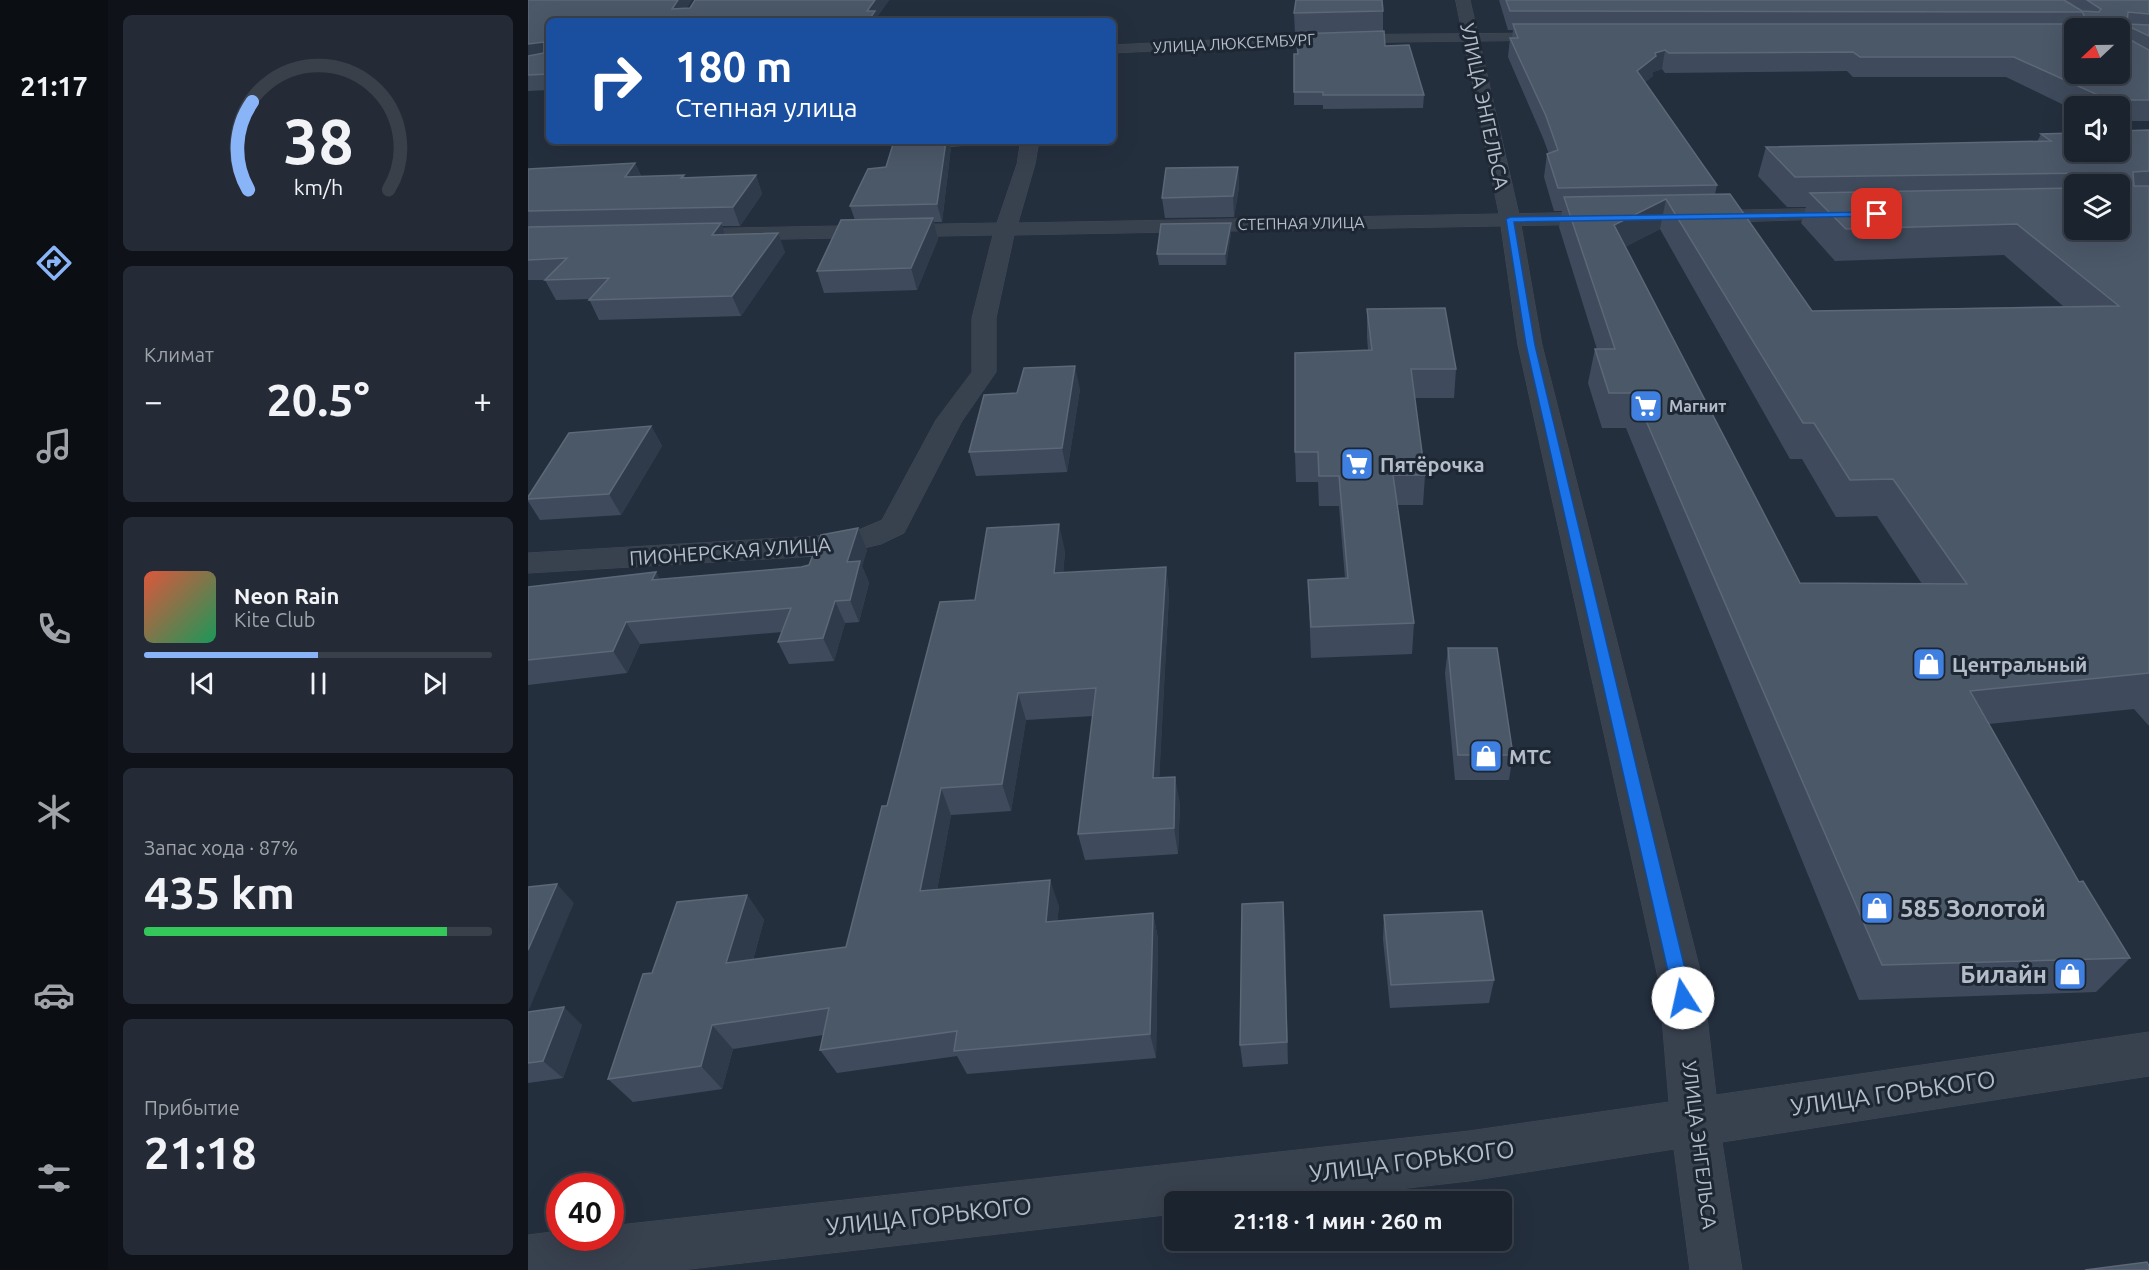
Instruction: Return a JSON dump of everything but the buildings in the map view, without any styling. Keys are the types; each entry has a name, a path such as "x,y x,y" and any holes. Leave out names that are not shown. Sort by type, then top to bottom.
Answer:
{"street":[{"name":"УЛИЦА ЭНГЕЛЬСА","path":"1463,0 1510,219 1530,345 1681,982 1695,1122 1716,1270"},
{"name":"УЛИЦА ЛЮКСЕМБУРГ","path":"1116,49 1314,39 1469,36 1577,37"},
{"path":"1006,228 1026,164 1029,144"},
{"path":"1687,217 1864,214"},
{"name":"СТЕПНАЯ УЛИЦА","path":"659,236 1628,218"},
{"name":"ПИОНЕРСКАЯ УЛИЦА","path":"528,563 834,545 870,537 894,525 949,420 984,372 984,318 995,263 1006,228"},
{"name":"УЛИЦА ГОРЬКОГО","path":"528,1261 1469,1156 2149,1054"}],"place":[{"name":"Магнит","path":"1646,406"},
{"name":"Пятёрочка","path":"1357,464"},
{"name":"Центральный","path":"1929,664"},
{"name":"МТС","path":"1486,756"},
{"name":"585 Золотой","path":"1877,908"},
{"name":"Билайн","path":"2070,974"}],"route":[{"path":"1683,998 1530,345 1510,219 1877,214"}]}
